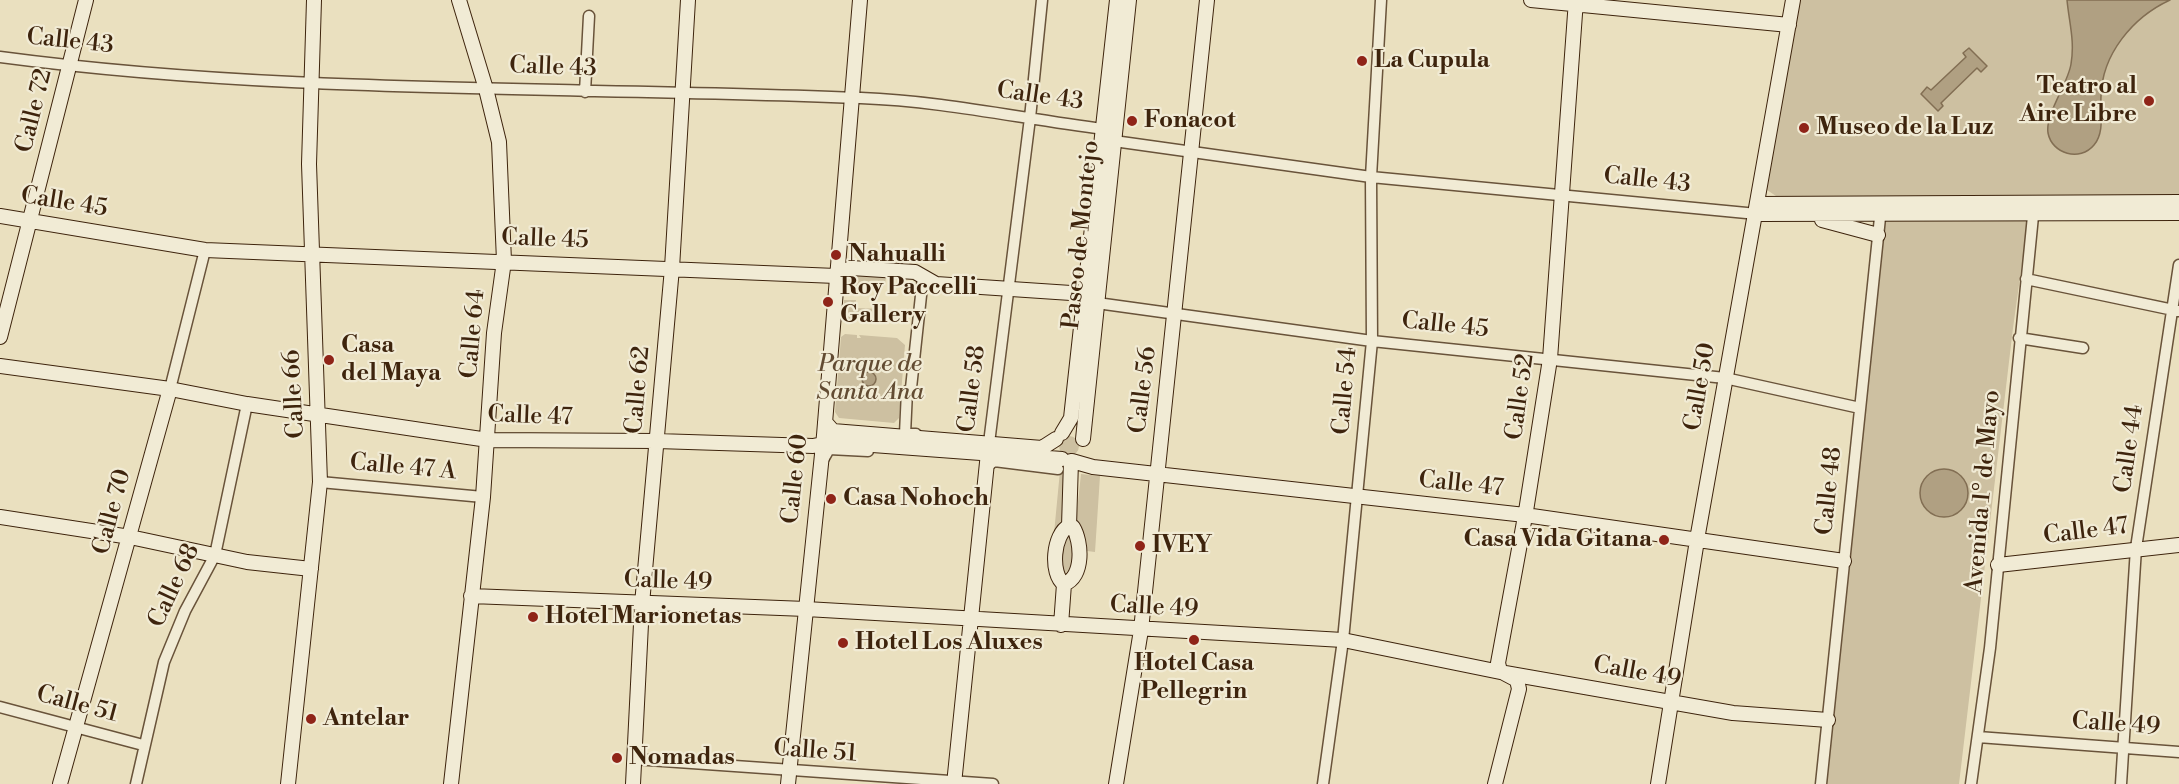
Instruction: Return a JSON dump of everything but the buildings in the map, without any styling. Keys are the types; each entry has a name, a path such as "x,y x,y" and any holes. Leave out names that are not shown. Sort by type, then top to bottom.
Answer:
{"street":[{"name":"Calle 72","path":"0,337 86,0"},
{"name":"Calle 66","path":"288,784 320,482 319,414 310,254 309,164 314,0"},
{"name":"Calle 64","path":"451,784 483,497 494,333 504,261 499,142 486,89 459,0"},
{"name":"Calle 62","path":"633,784 642,604 672,268 688,0"},
{"name":"Calle 60","path":"789,776 806,608 816,446 830,421 835,278 860,0"},
{"name":"Calle 58","path":"954,782 986,453 1009,288 1042,0"},
{"path":"1061,626 1064,584 1058,576 1056,559 1061,534 1069,526 1066,462 1055,451 1059,436 1071,418 1092,298 1104,129 1117,0"},
{"name":"Paseo de Montejo","path":"1083,439 1092,298 1114,141 1129,0"},
{"name":"Calle 56","path":"1116,784 1164,476 1175,312 1207,0"},
{"name":"Calle 54","path":"1323,784 1343,640 1359,498 1372,341 1371,177 1381,0"},
{"path":"1531,0 1576,2 1789,26"},
{"name":"Calle 50","path":"1658,784 1725,378 1793,0"},
{"name":"Calle 52","path":"1495,784 1519,689 1515,678 1499,670 1498,660 1526,516 1550,359 1576,2"},
{"path":"585,92 589,16"},
{"name":"Calle 43","path":"0,57 69,66 312,84 851,98 939,105 1104,129"},
{"name":"Calle 43","path":"1114,141 1371,177 1561,195 1803,214 1881,209"},
{"name":"Calle 43","path":"2034,209 2179,202"},
{"name":"Calle 43","path":"1757,209 2034,209 2179,213"},
{"name":"Calle 48","path":"1821,784 1828,720 1837,560 1860,408 1881,209"},
{"name":"Avenida 1° de Mayo","path":"1971,784 1998,565 2019,338 2034,209"},
{"path":"1803,214 1878,235"},
{"name":"Calle 45","path":"0,216 205,250 672,268 835,278 851,268 915,272 936,284 1009,288 1092,298 1372,341 1725,378 1860,408"},
{"name":"Calle 70","path":"60,784 130,537 205,250"},
{"name":"Calle 44","path":"2121,784 2136,548 2175,311 2179,265"},
{"path":"923,277 905,434 986,453"},
{"path":"816,446 830,284 835,278"},
{"path":"2026,279 2175,311"},
{"path":"2019,338 2083,348"},
{"name":"Calle 47","path":"0,366 170,389 247,404 488,440 657,441 816,446 832,442 960,447"},
{"name":"Calle 68","path":"137,784 143,745 164,662 185,611 215,555 247,404"},
{"name":"Calle 47","path":"830,421 833,430 960,447 986,453 1164,476 1526,516 1698,538 1837,560"},
{"path":"1059,436 1072,431 1083,439 1084,451 1066,462"},
{"name":"Calle 47","path":"986,453 1042,448 1059,436"},
{"path":"806,608 824,456 829,449 979,459 986,453"},
{"name":"Calle 47 A","path":"320,482 483,497"},
{"path":"0,517 130,537 247,562 311,569"},
{"path":"1064,584 1072,579 1079,558 1078,537 1073,527 1069,526"},
{"name":"Calle 47","path":"1998,565 2179,545"},
{"name":"Calle 49","path":"471,596 642,604 806,608 1061,626 1343,640 1505,674 1733,713 1828,720"},
{"name":"Calle 51","path":"0,707 75,725 143,745"},
{"name":"Calle 49","path":"1978,737 2179,752"},
{"name":"Calle 51","path":"634,759 789,776 993,784"}],"green space":[{"path":"1799,0 2179,0 2179,199 2031,199 2013,328 1959,784 1825,784 1885,199 1779,198 1767,190"},
{"path":"849,274 886,276 885,286 857,285 856,291 845,291 846,278"},
{"path":"844,300 856,300 856,308 884,309 884,320 847,319 843,315"},
{"name":"Parque de Santa Ana","path":"845,334 857,335 857,338 861,338 859,335 897,338 905,345 899,418 894,423 839,418 835,412 841,337"},
{"path":"1065,436 1073,436 1079,442 1079,450 1073,456 1065,456 1059,450 1059,442"},
{"path":"1060,471 1066,472 1062,520 1052,554"},
{"path":"1081,474 1100,476 1095,552 1087,551 1086,540 1076,521"},
{"path":"1070,534 1073,537 1074,557 1069,570 1065,573 1061,569 1061,544 1065,536"}],"shaded area":[{"path":"2067,0 2170,0 2144,16 2122,39 2107,66 2103,81 2100,134 2088,150 2074,154 2061,151 2055,146 2048,133 2053,108 2066,81 2071,64 2072,39"},
{"path":"1969,48 1987,66 1981,72 1977,68 1941,103 1943,106 1938,111 1921,94 1927,87 1931,90 1966,57 1963,53"},
{"path":"869,372 874,374 876,379 874,384 869,386 864,384 862,379 864,374"},
{"path":"1944,469 1961,476 1968,493 1961,510 1944,517 1927,510 1920,493 1927,476"}],"place":[{"name":"La Cupula","path":"1362,61"},
{"name":"Teatro al Aire Libre","path":"2149,101"},
{"name":"Fonacot","path":"1132,121"},
{"name":"Museo de la Luz","path":"1804,128"},
{"name":"Nahualli","path":"836,255"},
{"name":"Roy Paccelli Gallery","path":"828,302"},
{"name":"Casa del Maya","path":"329,360"},
{"name":"Casa Nohoch","path":"831,499"},
{"name":"Casa Vida Gitana","path":"1664,540"},
{"name":"IVEY","path":"1140,546"},
{"name":"Hotel Marionetas","path":"533,617"},
{"name":"Hotel Casa Pellegrin","path":"1194,640"},
{"name":"Hotel Los Aluxes","path":"843,643"},
{"name":"Antelar","path":"311,719"},
{"name":"Nomadas","path":"617,758"}]}
